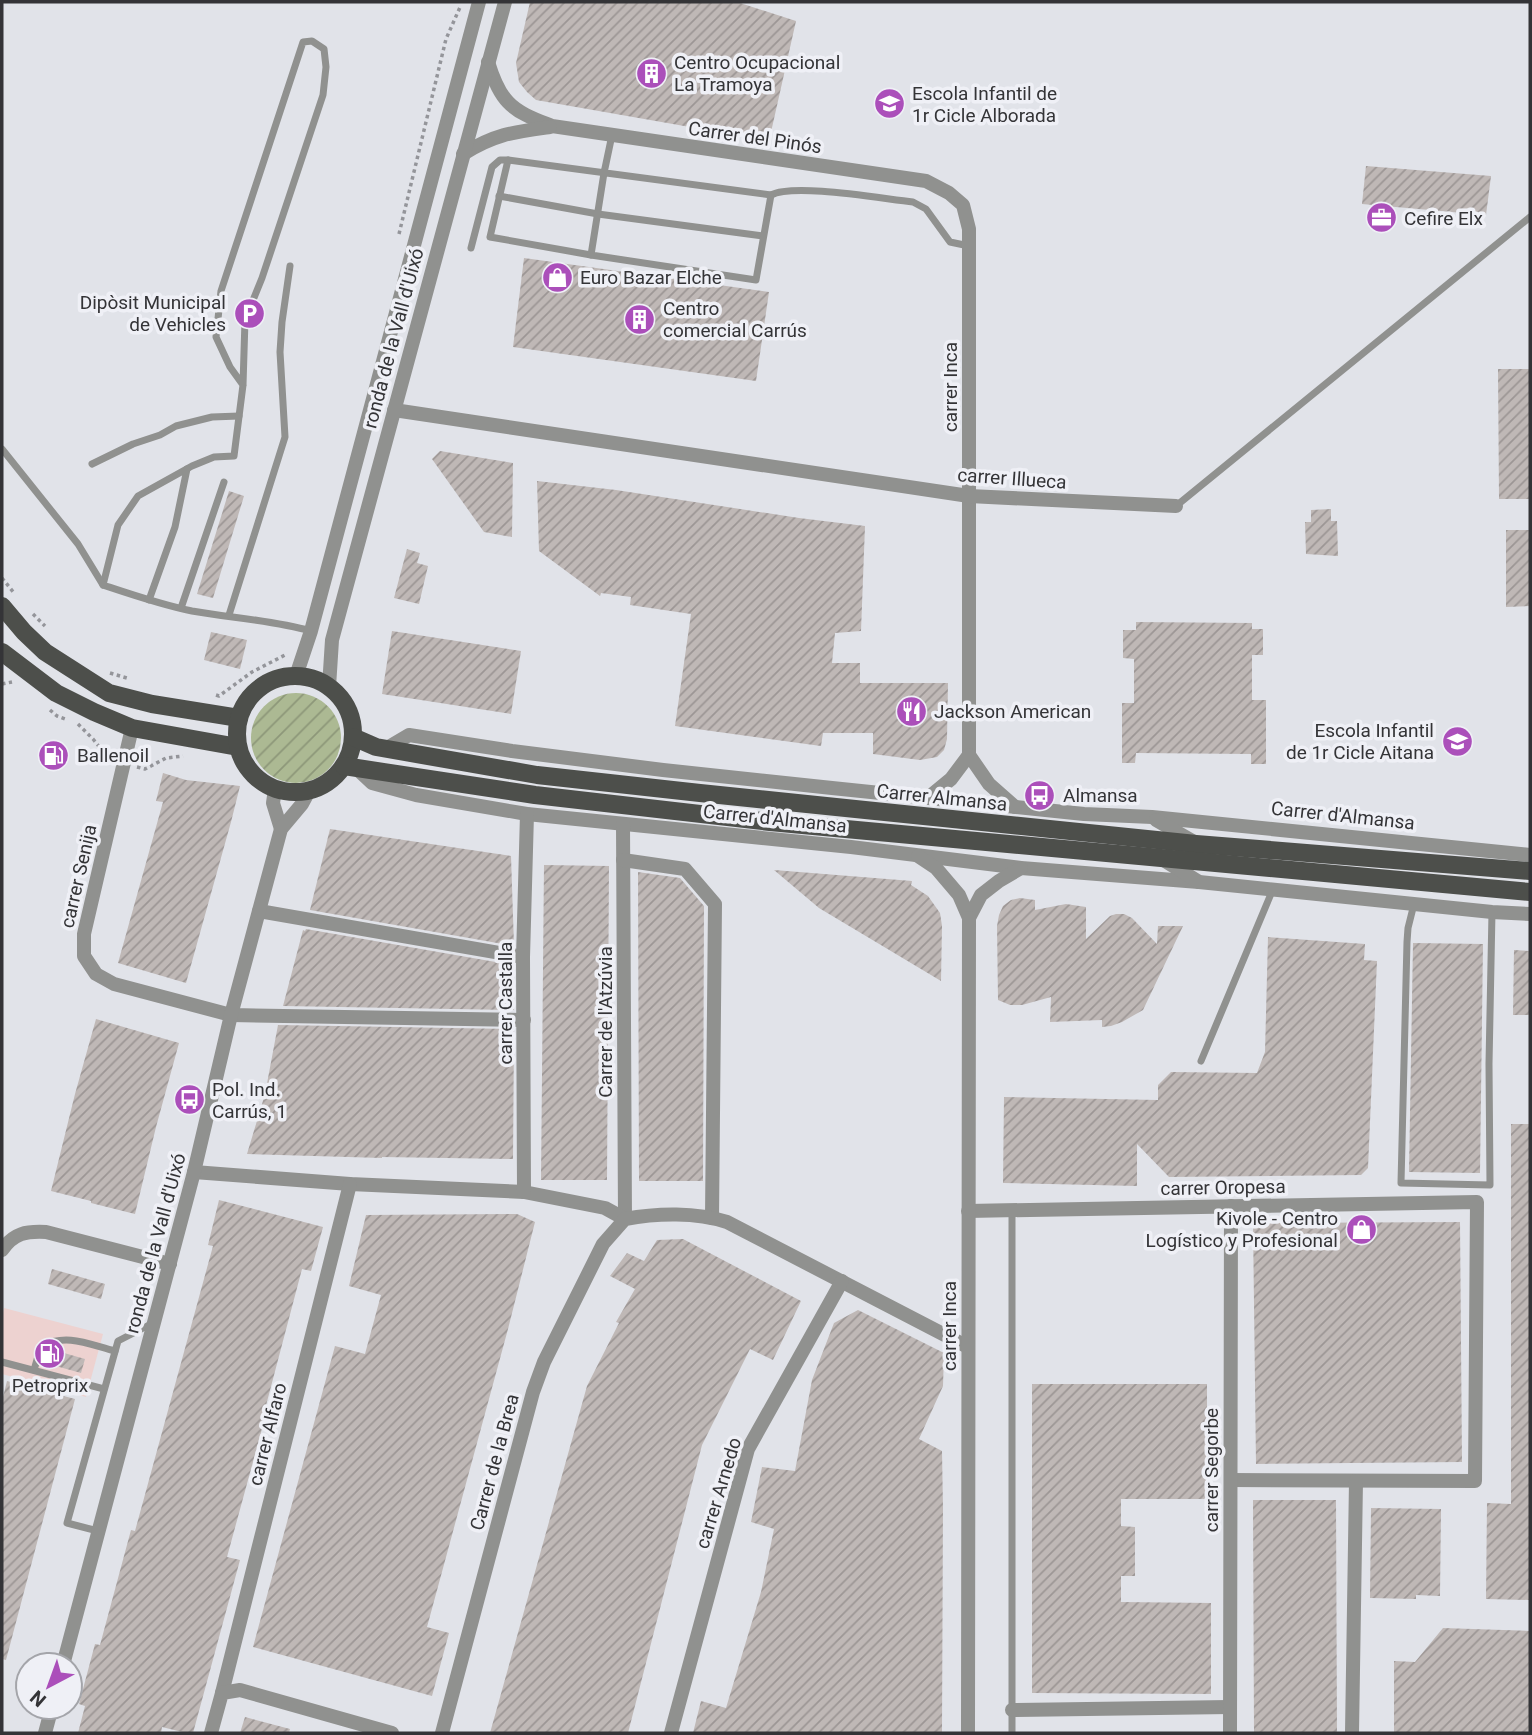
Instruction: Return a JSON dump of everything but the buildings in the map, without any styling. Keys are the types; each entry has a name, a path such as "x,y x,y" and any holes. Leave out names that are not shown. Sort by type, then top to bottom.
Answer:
{"main road":[{"path":"2,606 45,652 109,693 152,704 239,718"},
{"path":"2,652 57,693 132,728 238,747"},
{"path":"282,677 308,677 329,687 339,696 352,722 350,767 309,791 286,792 265,785 248,768 238,747 239,718 247,701 256,690 282,677"},
{"name":"Carrer Almansa","path":"353,737 376,747 537,775 1196,844 1530,871"},
{"name":"Carrer d'Almansa","path":"350,767 536,796 770,822 1530,892"}],"street":[{"name":"ronda de la Vall d'Uixó","path":"296,676 479,2"},
{"name":"ronda de la Vall d'Uixó","path":"329,687 332,640 505,2"},
{"name":"Carrer del Pinós","path":"488,62 492,77 508,102 526,115 552,126 926,181 949,193"},
{"name":"Carrer del Pinós","path":"463,154 484,141 510,132 552,126"},
{"name":"carrer Inca","path":"949,193 962,205 969,229 969,755"},
{"name":"carrer Illueca","path":"394,410 969,496 1176,506"},
{"name":"carrer Senija","path":"132,728 84,934 84,956 96,974 114,984 230,1015"},
{"name":"Carrer d'Almansa","path":"387,748 409,735 663,770 1084,814 1152,817 1530,855"},
{"path":"928,798 951,779 969,755 989,784 1015,807"},
{"name":"Carrer d'Almansa","path":"350,767 372,783 416,795 527,814 851,847 1021,868 1530,914"},
{"name":"ronda de la Vall d'Uixó","path":"275,789 273,803 281,829"},
{"name":"ronda de la Vall d'Uixó","path":"67,1651 194,1172 230,1015 281,829 309,791"},
{"name":"carrer Castalla","path":"524,1192 523,957 527,814"},
{"name":"Carrer d'Almansa","path":"1152,817 1196,844"},
{"name":"Carrer de l'Atzúvia","path":"623,824 625,1219"},
{"path":"917,855 936,868 959,895 969,918"},
{"name":"Carrer d'Almansa","path":"1161,858 1199,882"},
{"path":"623,860 685,869 715,904 712,1217"},
{"path":"969,918 981,895 1021,868"},
{"path":"259,911 523,957"},
{"name":"carrer Inca","path":"968,1733 969,918"},
{"path":"230,1015 524,1020"},
{"path":"194,1172 349,1184 524,1192 605,1208 625,1219 668,1215 712,1217 742,1229 968,1347"},
{"name":"carrer Alfaro","path":"211,1733 349,1184"},
{"name":"carrer Oropesa","path":"968,1211 1477,1202 1475,1481 1356,1481"},
{"name":"carrer Segorbe","path":"1230,1733 1231,1206"},
{"name":"Carrer de la Brea","path":"442,1733 533,1391 544,1362 603,1244 625,1219"},
{"path":"5,1246 16,1236 31,1231 46,1231 170,1264"},
{"name":"carrer Arnedo","path":"671,1733 748,1449 842,1281"},
{"path":"1231,1480 1356,1481 1352,1733"},
{"path":"222,1693 240,1690 392,1733"},
{"path":"1012,1710 1230,1707"}],"lane":[{"path":"103,585 118,525 138,496 214,457 234,456 243,385 245,320 262,278 323,95 326,67 324,50 312,41 303,42 221,291 216,337 230,367 243,385"},
{"path":"591,255 612,135"},
{"path":"471,247 492,167 500,160 771,195 779,191 803,190 913,202 926,209 950,242 969,246"},
{"path":"508,160 490,237 756,280 771,195"},
{"path":"499,196 598,214 764,236"},
{"name":"carrer Illueca","path":"1176,506 1530,217"},
{"path":"229,615 285,437 281,352 282,322 290,266"},
{"path":"92,464 176,426 212,417 239,416"},
{"path":"2,449 78,544 103,585 181,608 295,626 310,631"},
{"path":"149,600 175,527 187,469"},
{"path":"181,608 224,482"},
{"path":"1201,1061 1273,889"},
{"path":"1414,904 1407,942 1401,1183 1490,1185 1492,912"},
{"path":"1012,1210 1012,1733"},
{"path":"99,1531 67,1523 118,1341 154,1323"},
{"path":"34,1370 41,1346 52,1340 66,1338 115,1351"},
{"path":"2,1362 104,1389"}],"path":[{"path":"2,684 12,682"}],"shaded area":[{"name":"Petroprix","path":"4,1308 103,1334 86,1397 2,1374"}],"green space":[{"path":"287,693 305,693 321,700 334,713 341,729 341,747 334,763 321,776 305,783 287,783 271,776 258,763 251,747 251,729 258,713 271,700"}],"place":[{"name":"Centro Ocupacional La Tramoya","path":"651,73"},
{"name":"Escola Infantil de 1r Cicle Alborada","path":"889,104"},
{"name":"Cefire Elx","path":"1381,218"},
{"name":"Euro Bazar Elche","path":"557,277"},
{"name":"Dipòsit Municipal de Vehicles","path":"249,313"},
{"name":"Centro comercial Carrús","path":"640,319"},
{"name":"Jackson American","path":"911,711"},
{"name":"Escola Infantil de 1r Cicle Aitana","path":"1457,741"},
{"name":"Ballenoil","path":"54,755"},
{"name":"Almansa","path":"1040,795"},
{"name":"Pol. Ind. Carrús, 1","path":"189,1100"},
{"name":"Kivole - Centro Logístico y Profesional","path":"1361,1229"},
{"name":"Petroprix","path":"50,1354"}]}
